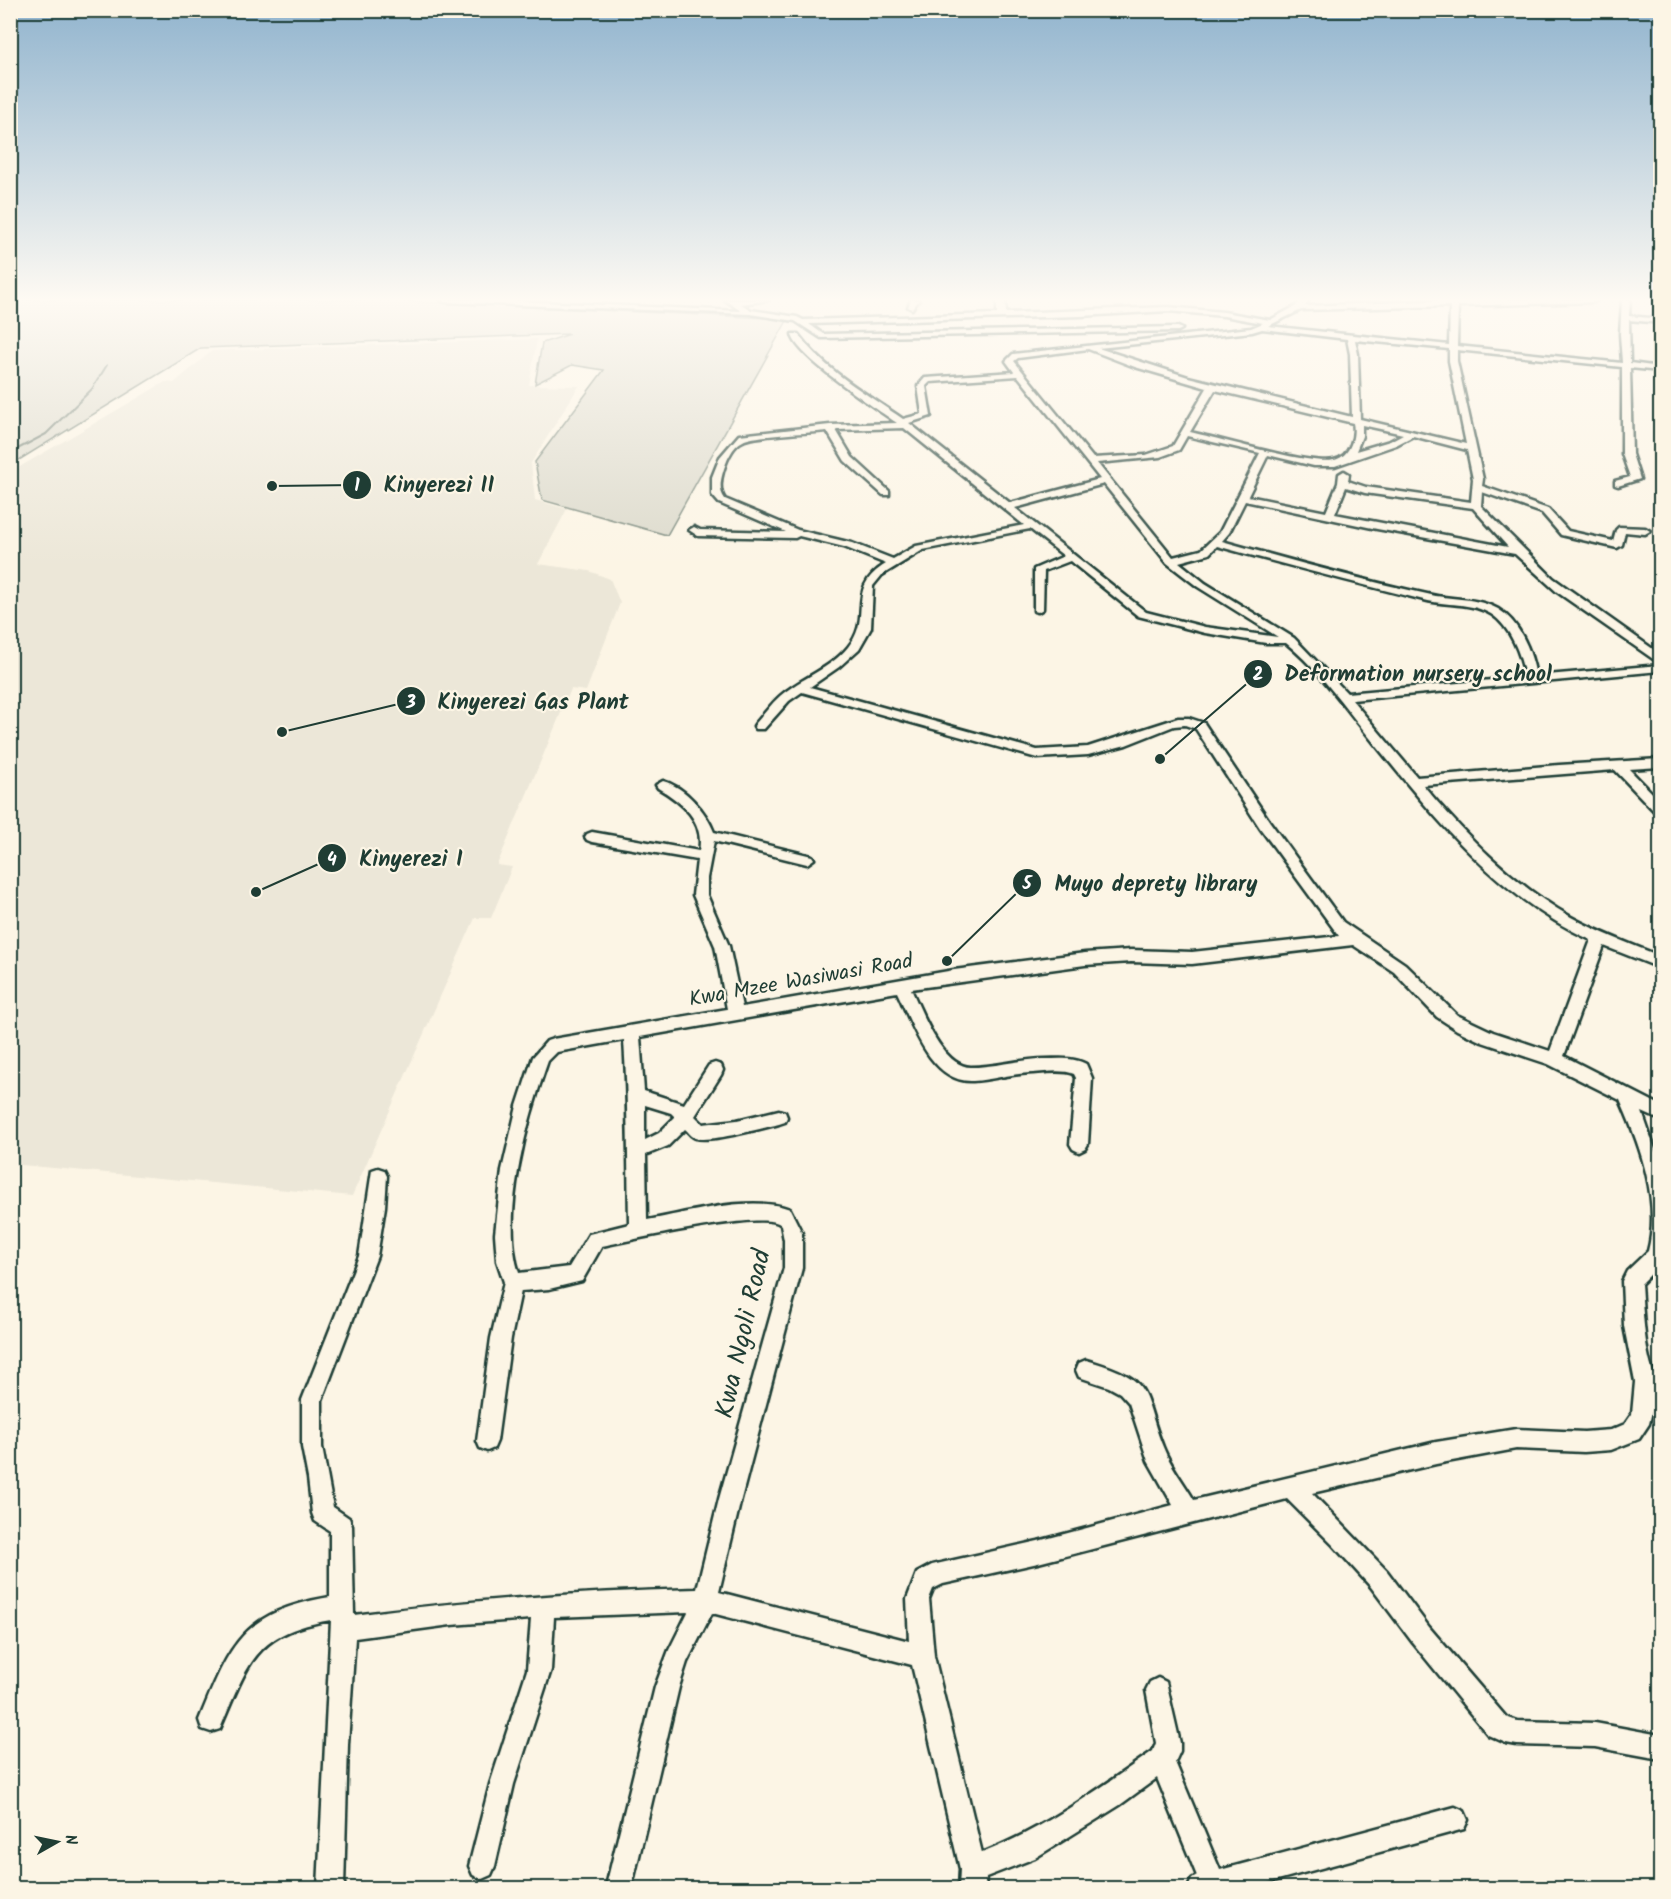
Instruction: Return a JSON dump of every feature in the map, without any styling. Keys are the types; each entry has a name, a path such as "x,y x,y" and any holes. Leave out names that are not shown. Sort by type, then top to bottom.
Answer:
{"street":[{"path":"854,389 904,423 1147,616 1256,638 1290,640"},
{"path":"808,536 719,500 714,485 717,474 733,444 739,439 830,428 904,423 927,416 922,389"},
{"path":"1031,389 1171,561 1191,580 1290,640 1320,669 1413,782 1480,856 1514,887 1553,914 1599,938 1660,962"},
{"path":"1092,461 1169,452 1176,448 1211,389"},
{"path":"1219,389 1471,448"},
{"path":"1330,515 1343,483 1348,457 1360,429 1356,420 1355,389"},
{"path":"1460,389 1479,489 1476,506"},
{"path":"1618,483 1635,479 1627,445 1626,389"},
{"path":"830,428 848,459 886,493"},
{"path":"1185,433 1227,441 1265,453 1323,464 1393,443 1412,433"},
{"path":"1171,561 1205,552 1224,533 1265,453"},
{"path":"1007,507 1107,480"},
{"path":"1343,483 1365,490 1476,506 1515,551 1564,592 1619,627 1660,659"},
{"path":"1479,489 1545,511 1565,533 1617,544 1623,529 1646,531"},
{"path":"1243,498 1377,526 1515,551"},
{"path":"760,726 785,698 844,658 853,649 865,628 870,581 893,563 932,544 1032,526"},
{"path":"694,530 700,533 808,536 848,544 893,563"},
{"path":"1214,542 1436,600 1478,605 1496,613 1503,619 1527,657 1531,679"},
{"path":"1038,609 1039,569 1072,557"},
{"path":"1342,697 1660,668"},
{"path":"802,688 995,744 1043,755 1097,749 1170,723 1182,720 1192,722 1200,726 1265,825 1338,926 1352,940 1392,962 1434,1006 1451,1019 1471,1030 1555,1060 1660,1113"},
{"path":"1413,782 1660,763"},
{"path":"1618,765 1660,809"},
{"path":"663,784 675,792 696,814 708,835 699,876 700,895 722,946 736,1014"},
{"path":"708,835 807,859"},
{"path":"592,837 651,849 703,856"},
{"path":"1555,1060 1599,938"},
{"name":"Kwa Mzee Wasiwasi Road","path":"513,1282 508,1273 504,1240 508,1180 537,1065 546,1051 553,1046 809,1003 901,985 1085,959 1131,956 1192,958 1352,940"},
{"path":"901,985 929,1040 957,1072 972,1074 1073,1065 1080,1069 1084,1078 1079,1144"},
{"path":"632,1032 636,1096 635,1151 638,1231"},
{"path":"635,1151 666,1138 685,1116 715,1070"},
{"path":"636,1096 671,1104 680,1109 694,1130 701,1132 737,1127 779,1117"},
{"path":"1158,1690 1168,1743 1168,1751 1162,1760 1111,1796 973,1879 922,1656 918,1599 921,1589 932,1576 1038,1552 1189,1512 1436,1453 1516,1439 1584,1442 1611,1440 1632,1432 1642,1417 1645,1382 1634,1326 1631,1281 1654,1260 1660,1241 1660,1202 1653,1162 1643,1132 1627,1098"},
{"path":"332,1888 336,1744 343,1617 341,1526 323,1513 320,1478 312,1447 312,1400 368,1256 376,1207 378,1176"},
{"name":"Kwa Ngoli Road","path":"513,1282 567,1278 579,1271 597,1240 738,1213 771,1211 784,1215 792,1233 793,1268 730,1499 706,1600 677,1658 667,1687 620,1882"},
{"path":"487,1441 501,1338 513,1282"},
{"path":"1086,1370 1113,1378 1133,1391 1140,1404 1148,1438 1155,1454 1189,1512"},
{"path":"1645,1382 1660,1400"},
{"path":"1290,1487 1341,1537 1379,1579 1421,1635 1497,1726 1517,1733 1595,1735 1660,1747"},
{"path":"211,1720 240,1655 258,1633 273,1623 322,1609 343,1617 452,1614 622,1602 706,1600 922,1656"},
{"path":"482,1866 502,1785 539,1670 543,1608"},
{"path":"1162,1760 1210,1887 1455,1820"}],"shaded area":[{"path":"11,389 135,389 11,465"},
{"path":"154,389 577,389 531,463 535,500 567,509 538,564 589,571 610,579 620,603 586,691 571,689 497,865 512,867 491,918 475,918 352,1196 11,1164 11,472"},
{"path":"590,389 749,389 667,535 542,500 535,462"}],"waterway":[{"path":"10,453 46,434 92,389"}],"place":[{"name":"Kinyerezi II","path":"272,486"},
{"name":"Kinyerezi Gas Plant","path":"282,732"},
{"name":"Deformation nursery school","path":"1160,759"},
{"name":"Kinyerezi I","path":"256,892"},
{"name":"Muyo deprety library","path":"947,961"}]}
